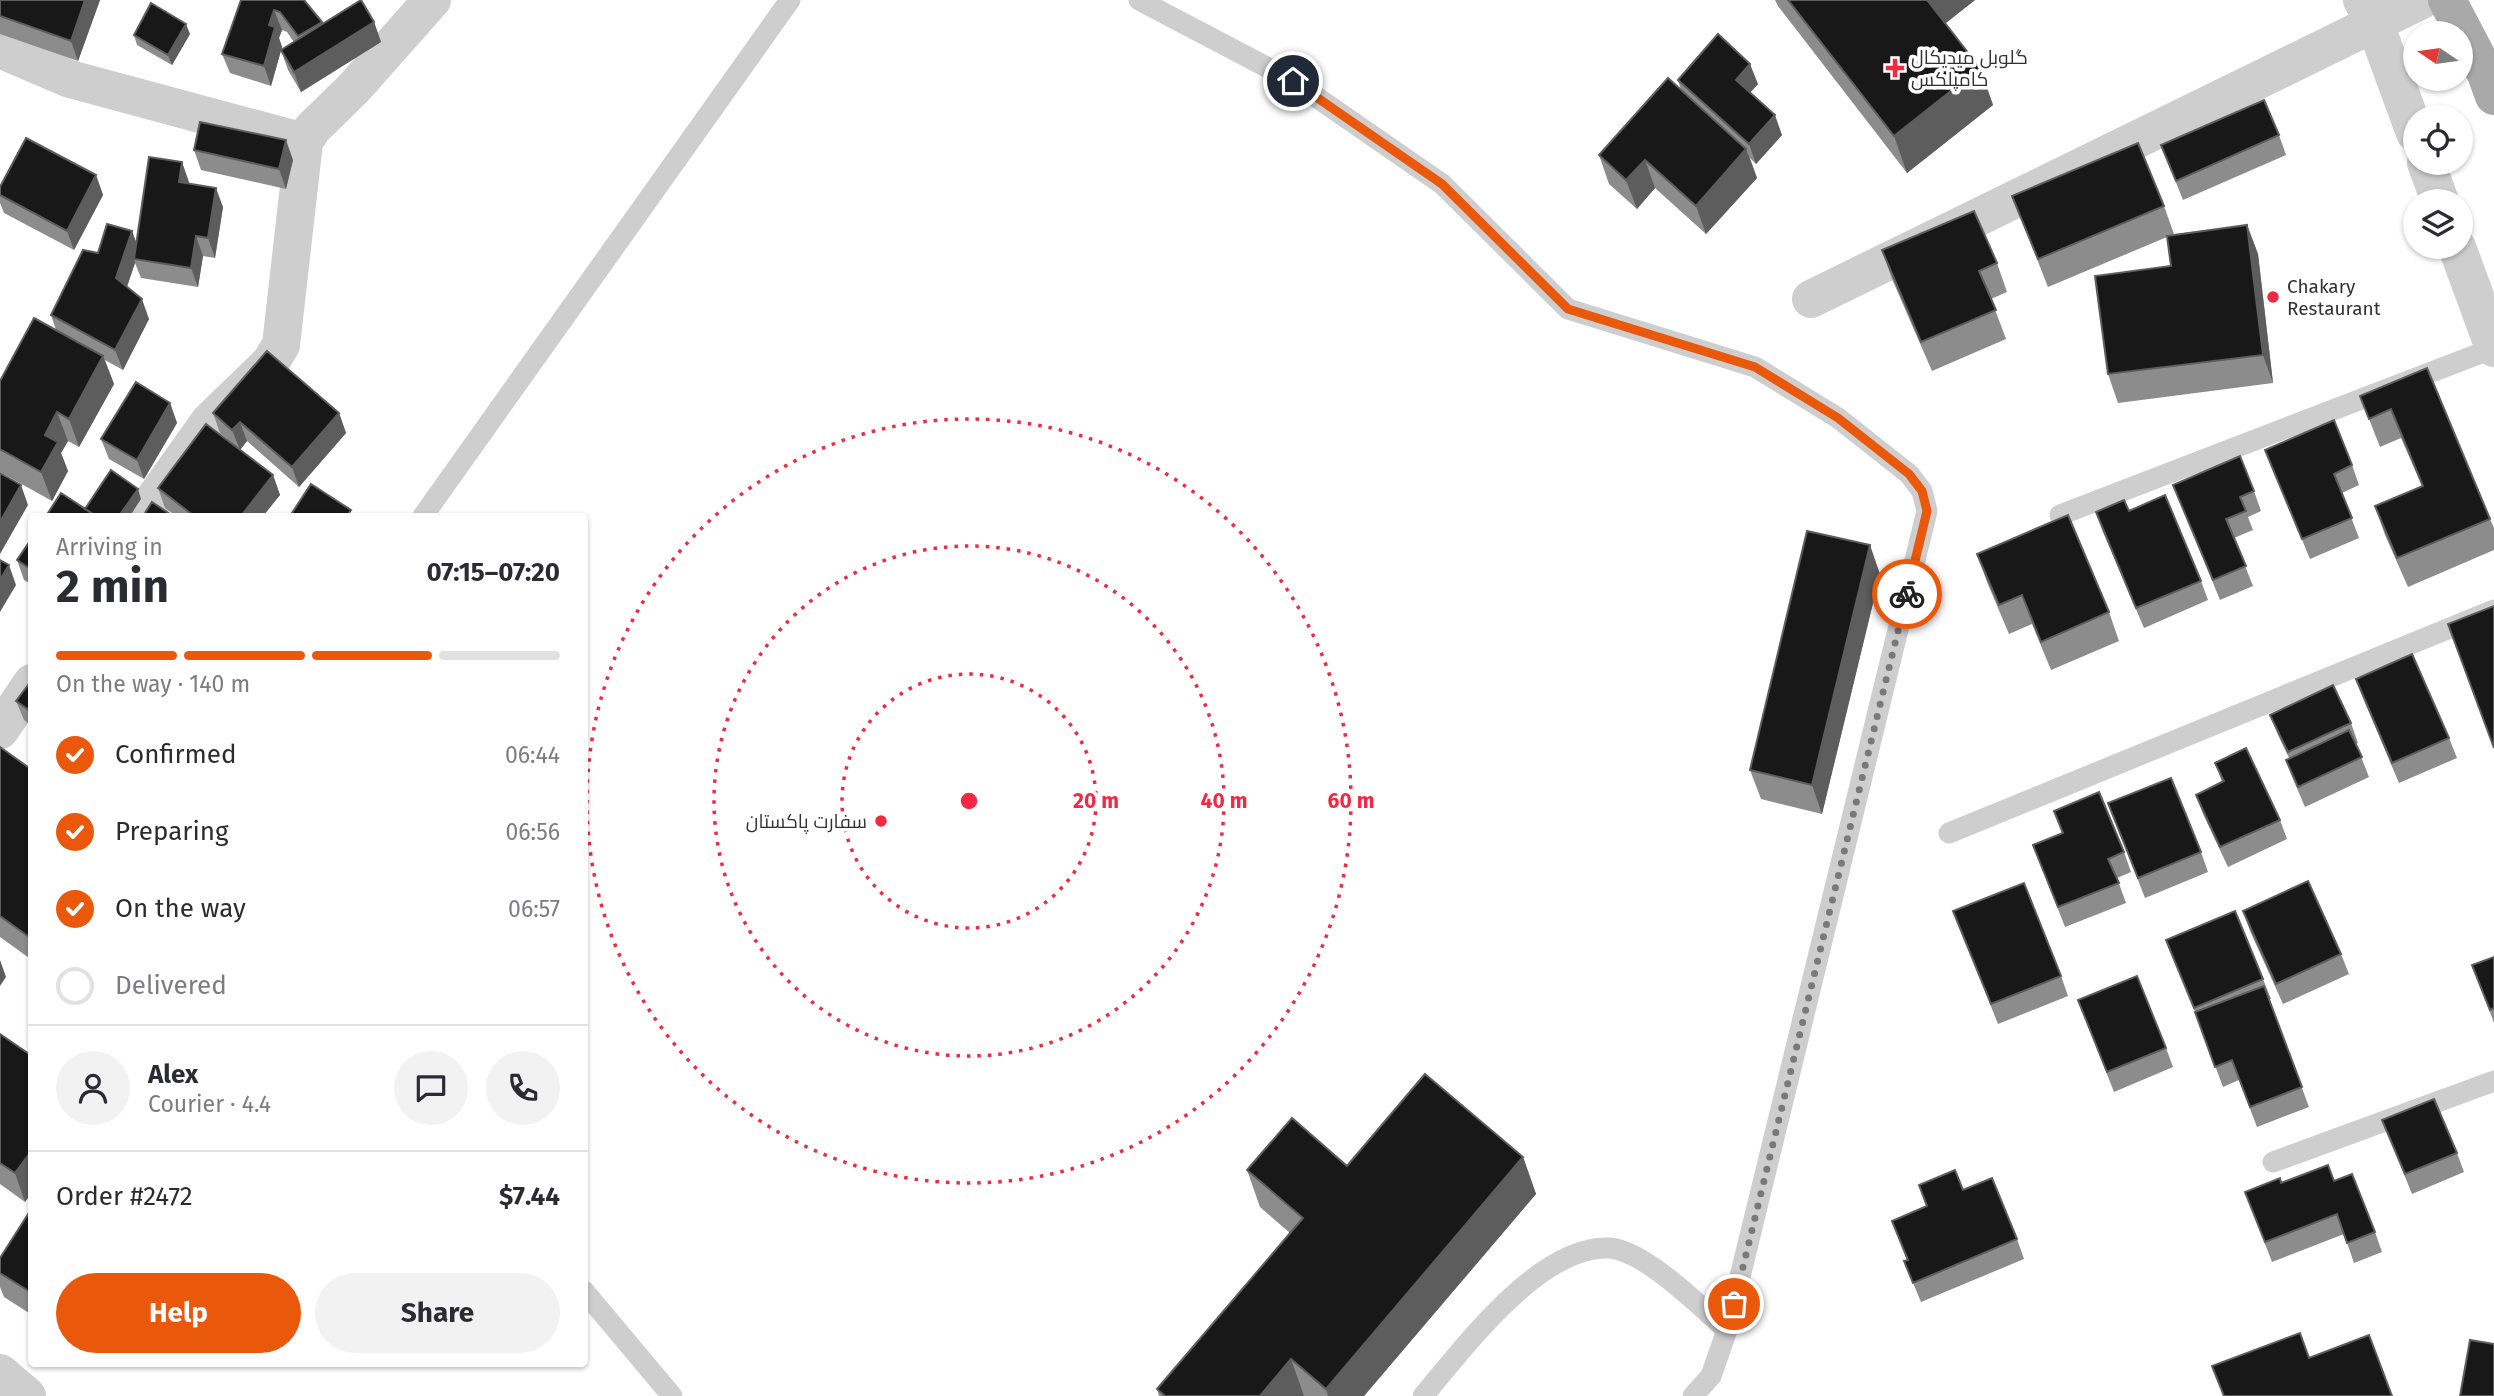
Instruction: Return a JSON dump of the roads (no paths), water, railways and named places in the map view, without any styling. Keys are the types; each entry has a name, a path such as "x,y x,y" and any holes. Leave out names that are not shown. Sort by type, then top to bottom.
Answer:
{"main road":[{"path":"2447,0 2486,74 2494,96"}],"street":[{"path":"144,513 208,422 270,363 281,345 304,142 432,0"},
{"path":"1811,299 2369,12 2422,0"},
{"path":"2369,12 2404,105"},
{"path":"0,49 70,79 304,142"},
{"path":"2461,259 2494,348"},
{"path":"0,1373 27,1396"}],"lane":[{"path":"425,513 790,0"},
{"path":"1139,0 1293,81 1442,184 1568,309 1755,367 1838,418 1909,474 1922,491 1927,511 1727,1330 1711,1376 1693,1396"},
{"path":"2060,515 2494,348"},
{"path":"1949,833 2494,610"},
{"path":"2273,1162 2494,1081"},
{"path":"1423,1396 1509,1297 1560,1261 1585,1252 1611,1248 1650,1264 1727,1330"},
{"path":"588,1296 672,1396"}],"place":[{"name":"گلوبل میدیکال کامپلکس","path":"1895,68"},
{"name":"Chakary Restaurant","path":"2273,297"},
{"name":"سفارت پاکستان","path":"881,821"}]}
